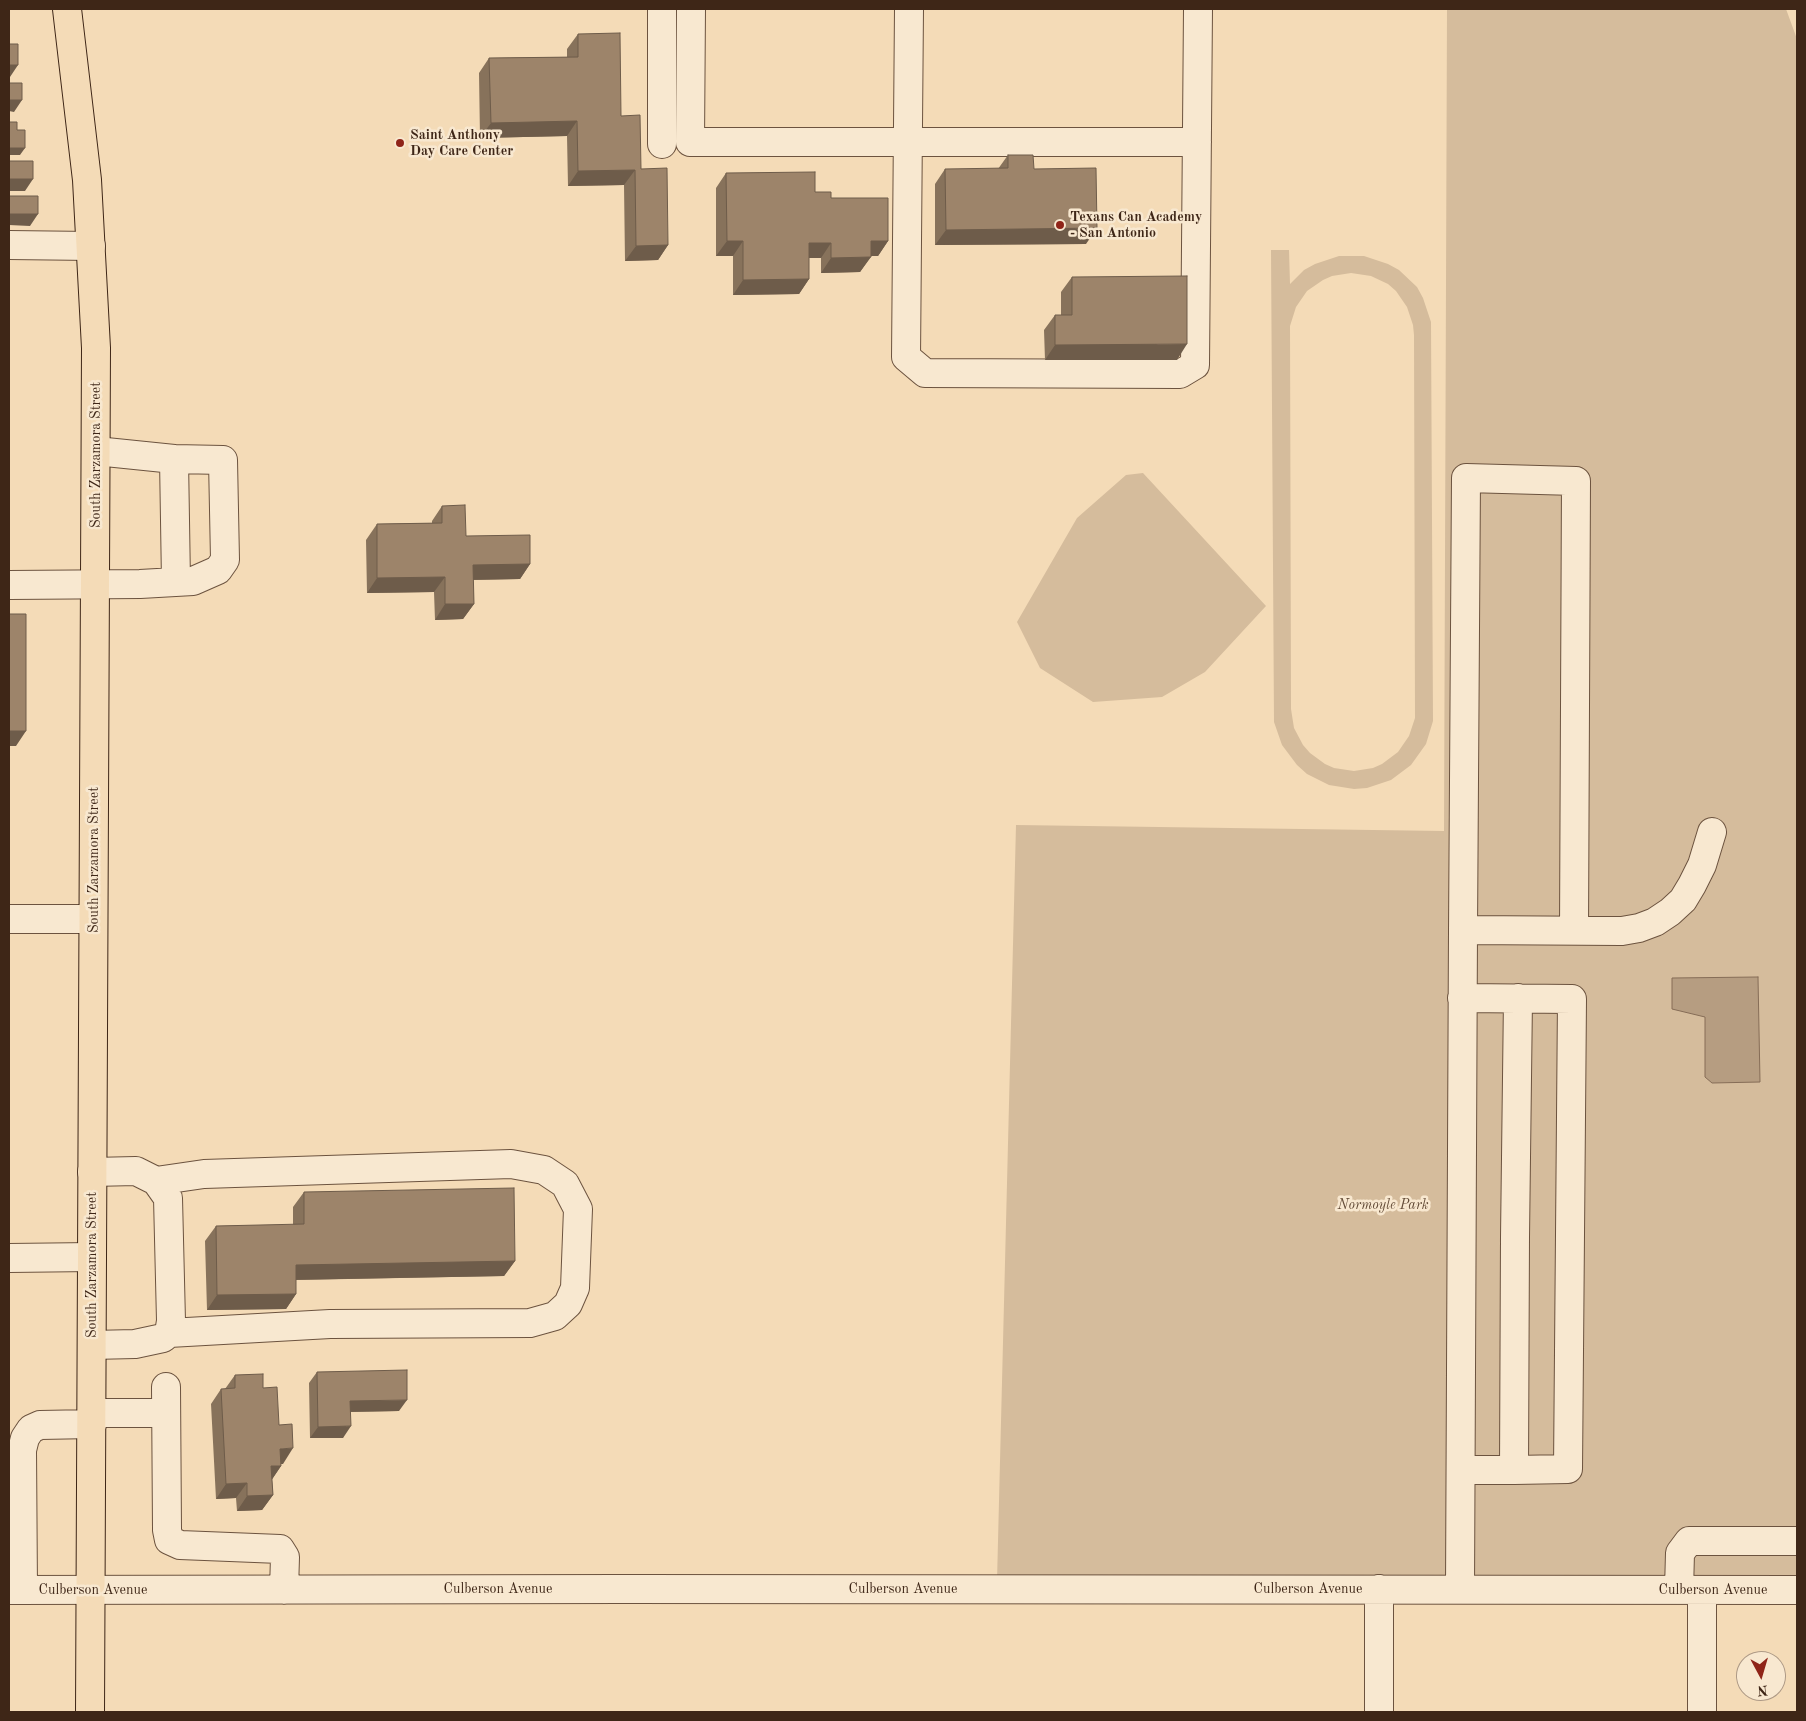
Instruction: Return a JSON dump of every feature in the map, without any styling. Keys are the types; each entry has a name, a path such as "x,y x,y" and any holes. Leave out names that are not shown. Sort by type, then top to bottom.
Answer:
{"main road":[{"name":"South Zarzamora Street","path":"67,9 88,180 96,338 90,1712"}],"street":[{"path":"662,9 662,144"},
{"path":"691,9 690,142 1197,142"},
{"path":"909,9 906,357 925,373 1170,374 1180,374 1195,365 1198,9"},
{"path":"9,245 91,246"},
{"path":"9,584 193,581 218,570 225,560 223,460 174,459 96,451"},
{"path":"174,459 176,582"},
{"path":"1460,1589 1466,478 1576,481 1574,930"},
{"path":"1463,930 1622,931 1656,922 1683,900 1702,866 1712,832"},
{"path":"9,919 93,919"},
{"path":"1461,1470 1568,1469 1572,1009 1572,999 1462,998"},
{"path":"1514,1470 1514,1237 1518,998"},
{"path":"92,1345 135,1344 163,1338 169,1333 330,1324 530,1323 555,1316 568,1304 575,1288 578,1209 565,1184 544,1170 511,1164 204,1174 156,1181"},
{"path":"92,1172 136,1171 156,1181 168,1198 172,1320 169,1333"},
{"path":"9,1258 92,1257"},
{"path":"16,1590 16,1537 22,1450 25,1438 31,1429 40,1425 92,1419 166,1400 167,1530 169,1540 180,1545 280,1549 285,1558 284,1590"},
{"path":"1702,1712 1690,1590 1680,1552 1689,1541 1797,1541"},
{"name":"Culberson Avenue","path":"16,1590 1797,1590"},
{"path":"1379,1712 1380,1590"}],"green space":[{"name":"Normoyle Park","path":"1447,9 1786,9 1797,39 1797,1577 997,1581 1016,825 1444,831"},
{"path":"1271,250 1289,250 1290,284 1304,270 1315,264 1339,256 1364,256 1399,270 1417,287 1431,322 1433,721 1426,744 1411,765 1391,780 1367,788 1354,789 1329,785 1307,774 1297,765 1282,745 1274,722","holes":["1351,273 1371,276 1388,284 1396,291 1407,307 1414,335 1415,718 1409,736 1398,752 1373,768 1354,771 1334,768 1310,753 1303,745 1294,728 1291,709 1290,326 1296,307 1307,291 1323,280 1332,276"]},
{"path":"1143,473 1266,606 1205,672 1162,697 1093,702 1040,668 1017,622 1077,518 1126,475"}],"shaded area":[{"path":"1758,977 1760,1082 1712,1083 1705,1077 1705,1017 1672,1009 1672,978"}],"building":[{"path":"620,33 621,116 640,115 641,169 667,168 668,245 636,246 635,170 578,171 577,121 491,123 489,58 578,57 578,34"},
{"path":"9,44 18,44 18,65 9,65"},
{"path":"9,83 22,83 22,100 9,100"},
{"path":"9,122 17,122 17,130 25,130 25,148 9,148"},
{"path":"1008,155 1033,155 1034,169 1096,168 1097,228 946,230 945,169 1008,168"},
{"path":"9,161 33,161 33,179 9,179"},
{"path":"815,172 815,192 831,192 831,198 888,198 888,241 871,241 871,257 831,258 831,243 809,243 809,279 743,280 743,241 727,241 726,173"},
{"path":"9,196 38,196 38,214 9,214"},
{"path":"1187,276 1187,344 1055,345 1055,315 1072,315 1072,277"},
{"path":"465,505 466,536 530,535 530,564 473,565 474,604 445,604 445,577 377,578 377,524 442,523 442,506"},
{"path":"9,614 26,614 26,731 9,731"},
{"path":"514,1188 515,1261 296,1265 296,1294 217,1295 216,1226 304,1224 304,1192"},
{"path":"407,1370 407,1400 350,1401 351,1426 318,1427 317,1372"},
{"path":"263,1374 263,1388 277,1387 279,1425 292,1424 293,1448 280,1449 281,1466 271,1466 273,1495 247,1496 247,1483 226,1484 221,1389 235,1388 235,1375"}],"place":[{"name":"Saint Anthony Day Care Center","path":"400,143"},
{"name":"Texans Can Academy - San Antonio","path":"1060,225"}]}
